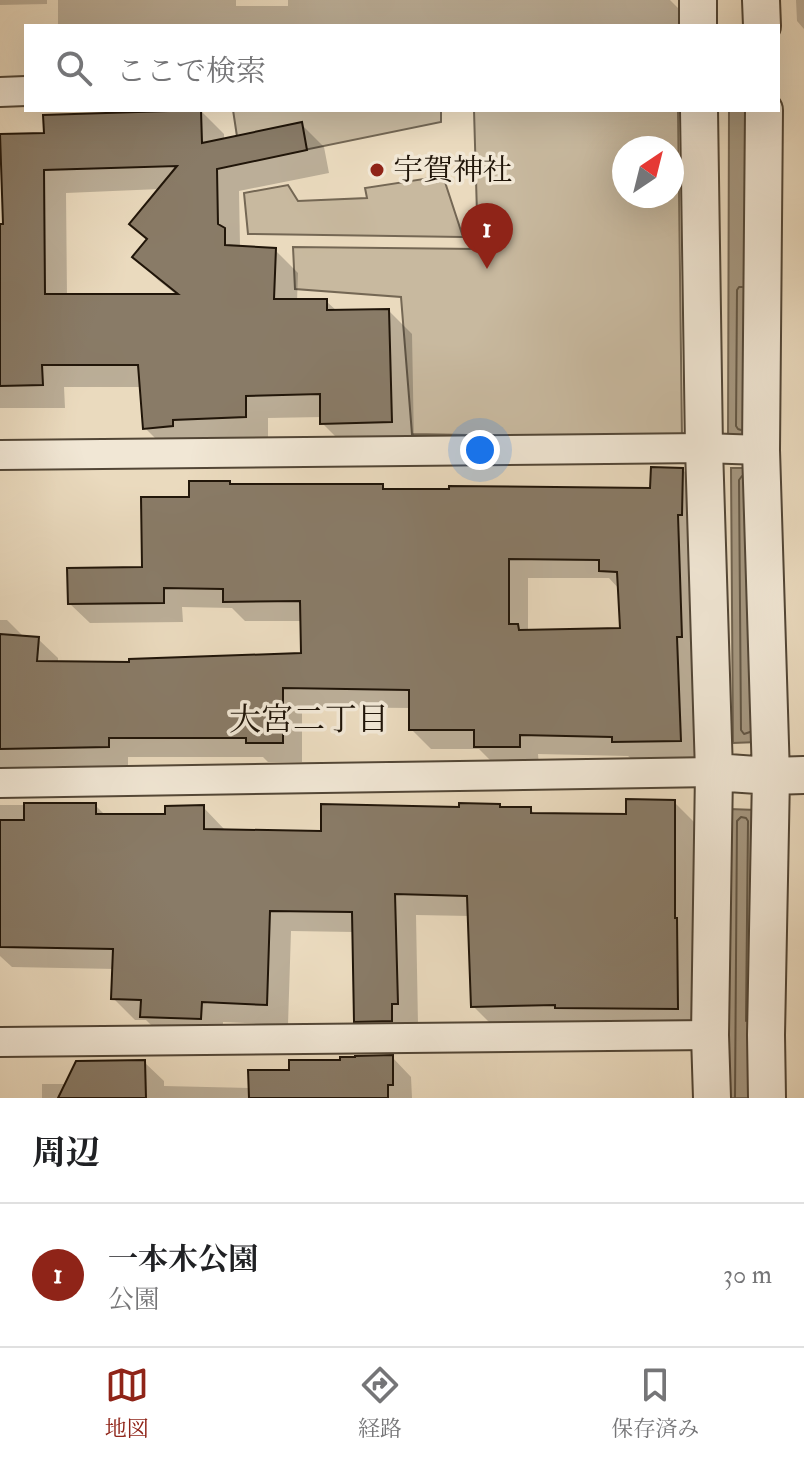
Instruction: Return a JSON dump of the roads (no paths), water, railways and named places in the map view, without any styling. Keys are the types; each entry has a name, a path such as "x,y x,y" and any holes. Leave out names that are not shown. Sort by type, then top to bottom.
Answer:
{"street":[{"path":"698,0 698,24"},
{"path":"761,0 762,24"},
{"path":"0,92 24,91"},
{"path":"699,112 704,448 714,772 712,1098"},
{"path":"764,112 761,450 787,776 766,1035 767,1098"},
{"path":"0,455 761,450"},
{"path":"0,783 714,772 787,776"},
{"path":"0,1042 710,1035"}],"water":[{"path":"729,112 753,112 753,438 728,438"},
{"path":"731,468 756,468 758,742 733,743"},
{"path":"729,809 756,810 754,1098 727,1098"}],"place":[{"name":"宇賀神社","path":"377,170"},
{"name":"一本木公園","path":"487,269"}],"district":[{"name":"大宮二丁目","path":"309,720"}]}
